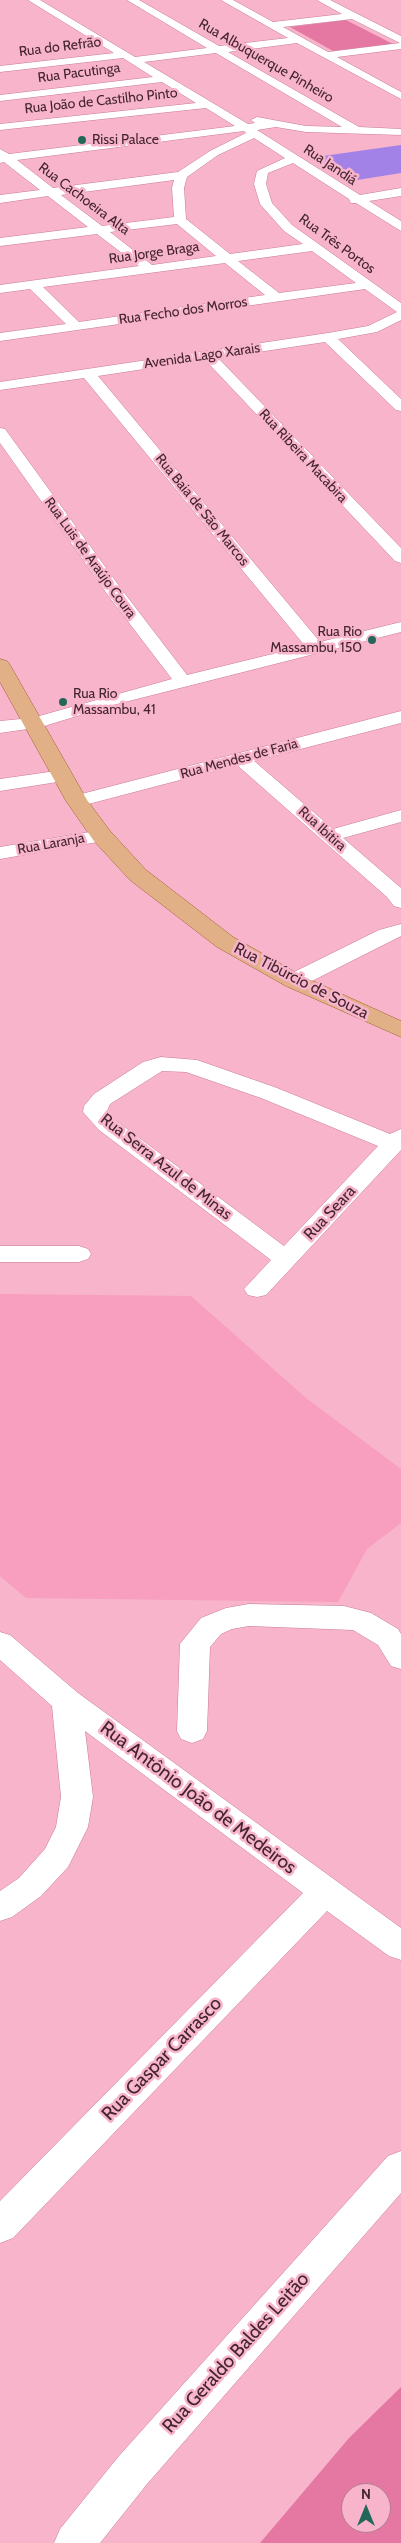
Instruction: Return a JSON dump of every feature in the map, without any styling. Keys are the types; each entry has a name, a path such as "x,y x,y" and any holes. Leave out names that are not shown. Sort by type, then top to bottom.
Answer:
{"main road":[{"name":"Rua Tibúrcio de Souza","path":"2,672 34,723 77,801 102,836 138,875 182,911 225,942 294,982 401,1030"}],"street":[{"path":"33,0 204,105 220,112 306,129 401,132"},
{"name":"Rua Albuquerque Pinheiro","path":"132,0 359,132"},
{"path":"226,0 401,96"},
{"path":"322,0 401,40"},
{"path":"273,25 354,16"},
{"path":"384,31 401,29"},
{"name":"Rua do Refrão","path":"0,69 217,50 300,40"},
{"path":"325,54 401,46"},
{"name":"Rua Pacutinga","path":"0,98 161,79"},
{"name":"Rua João de Castilho Pinto","path":"0,128 204,105"},
{"name":"Rua Jandiá","path":"220,112 294,158 355,200 401,227"},
{"path":"2,157 249,131 274,124"},
{"path":"0,199 181,175 249,131"},
{"name":"Rua Cachoeira Alta","path":"2,157 150,268"},
{"name":"Rua Três Portos","path":"294,158 271,166 264,171 260,184 266,204 288,228 312,247 401,309"},
{"path":"181,175 178,188 180,220 276,298"},
{"path":"355,200 401,192"},
{"path":"0,242 180,220"},
{"name":"Rua Jorge Braga","path":"0,289 312,247"},
{"path":"32,285 76,326"},
{"name":"Rua Fecho dos Morros","path":"0,337 367,285"},
{"name":"Avenida Lago Xarais","path":"0,386 328,337 372,329 401,316"},
{"path":"328,337 401,407"},
{"name":"Rua Ribeira Macabira","path":"204,355 216,363 401,558"},
{"name":"Rua Baia de São Marcos","path":"88,373 316,648"},
{"name":"Rua Luis de Araújo Coura","path":"0,432 116,594 183,682"},
{"path":"0,727 34,723 183,682 401,627"},
{"name":"Rua Mendes de Faria","path":"77,801 401,717"},
{"name":"Rua Ibitira","path":"240,758 394,893 401,902"},
{"path":"0,785 63,776"},
{"path":"329,836 401,816"},
{"name":"Rua Laranja","path":"0,853 102,836"},
{"path":"294,982 386,934 401,930"},
{"name":"Rua Serra Azul de Minas","path":"286,1259 107,1125 95,1112 96,1106 102,1099 151,1067 161,1064 189,1065 397,1140"},
{"name":"Rua Seara","path":"258,1289 397,1140"},
{"path":"0,1254 79,1254"},
{"path":"192,1731 196,1644 211,1626 226,1619 248,1615 328,1615 344,1617 361,1621 388,1637 401,1658"},
{"name":"Rua Antônio João de Medeiros","path":"0,1643 67,1701 401,1946"},
{"path":"0,1908 30,1887 57,1858 72,1827 77,1797 67,1701"},
{"name":"Rua Gaspar Carrasco","path":"0,2226 325,1892"},
{"name":"Rua Geraldo Baldes Leitão","path":"74,2543 133,2470 401,2167"}],"shaded area":[{"path":"346,20 393,44 333,51 290,27"},
{"path":"401,145 401,173 351,181 316,157"},
{"path":"0,1294 191,1296 306,1398 401,1469 401,1523 367,1549 338,1602 26,1598 0,1576"},
{"path":"401,2387 401,2543 260,2543 349,2438"}],"place":[{"name":"Rissi Palace","path":"82,140"},
{"name":"Rua Rio Massambu, 150","path":"372,640"},
{"name":"Rua Rio Massambu, 41","path":"63,702"}]}
